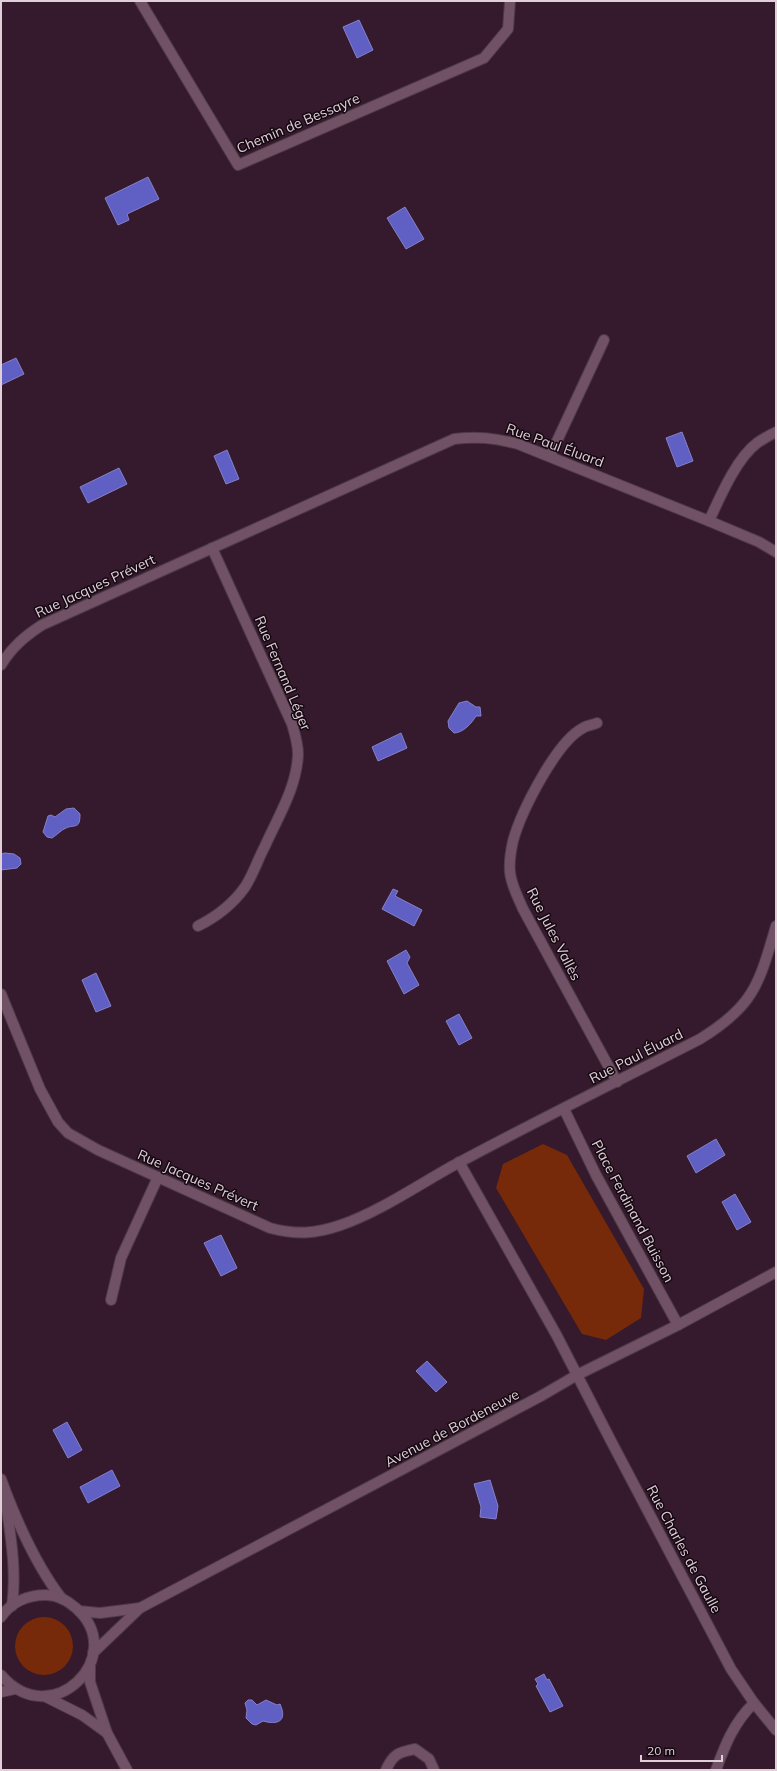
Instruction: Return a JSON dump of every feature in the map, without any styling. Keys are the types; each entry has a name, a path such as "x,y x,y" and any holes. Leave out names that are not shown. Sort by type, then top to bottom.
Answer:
{"street":[{"name":"Chemin de Bessayre","path":"140,1 238,165 484,58 508,29 510,1"},
{"path":"550,456 604,340"},
{"path":"709,521 724,487 736,468 756,444 776,432"},
{"name":"Rue Paul Éluard","path":"212,548 454,439 474,437 494,438 518,444 550,456 709,521 758,542 776,552"},
{"name":"Rue Jacques Prévert","path":"1,665 7,655 24,637 42,624 212,548"},
{"name":"Rue Fernand Léger","path":"198,926 214,918 245,887 288,797 295,775 298,754 297,741 292,724 212,548"},
{"name":"Rue Jules Vallès","path":"597,724 583,727 573,735 558,752 545,773 520,821 513,841 510,872 515,891 523,909 617,1082"},
{"name":"Rue Paul Éluard","path":"459,1162 700,1039 734,1015 745,1004 756,987 776,926"},
{"name":"Rue Jacques Prévert","path":"1,994 40,1089 58,1122 68,1133 81,1141 270,1228 290,1233 306,1233 340,1226 362,1216 459,1162"},
{"name":"Place Ferdinand Buisson","path":"564,1109 596,1175 678,1325"},
{"path":"459,1162 557,1336 577,1375"},
{"path":"111,1300 121,1258 158,1177"},
{"name":"Avenue de Bordeneuve","path":"93,1653 140,1608 527,1404 577,1375 678,1325 776,1272"},
{"name":"Rue Charles de Gaulle","path":"577,1375 731,1669 754,1703 776,1730"},
{"path":"2,1481 32,1551 50,1583 62,1599"},
{"path":"2,1481 13,1557 14,1591 12,1606"},
{"path":"1,1617 12,1606 23,1599 36,1595 49,1595 62,1599 80,1611 91,1630 94,1641 90,1665 90,1682 107,1733 127,1770"},
{"name":"Avenue de Bordeneuve","path":"80,1611 100,1613 140,1608"},
{"path":"46,1697 60,1694 72,1687 83,1678 90,1665"},
{"path":"1,1675 15,1689 25,1694 46,1697 82,1715 107,1733"},
{"path":"1,1692 15,1689"},
{"path":"716,1770 728,1737 745,1711 754,1703"},
{"path":"386,1770 390,1760 400,1752 415,1749 429,1759 434,1770"}],"shaded area":[{"path":"359,20 373,50 357,58 343,27"},
{"path":"148,177 159,199 127,214 129,220 118,225 105,198"},
{"path":"405,207 424,239 406,249 387,218"},
{"path":"16,358 24,374 1,385 1,365"},
{"path":"682,432 693,461 677,467 666,438"},
{"path":"227,450 239,479 226,484 214,456"},
{"path":"119,468 127,484 88,503 80,487"},
{"path":"467,701 476,707 480,707 481,716 476,716 464,729 454,733 449,728 448,721 459,703"},
{"path":"401,733 407,748 378,761 372,747"},
{"path":"74,808 80,814 78,824 76,826 64,829 52,838 47,837 43,832 48,816 51,815 55,817 66,809"},
{"path":"1,854 14,854 20,858 21,864 17,868 1,870"},
{"path":"393,889 398,891 395,896 422,910 414,926 382,909"},
{"path":"406,950 410,957 407,963 419,985 404,994 387,961"},
{"path":"96,973 111,1006 96,1012 82,980"},
{"path":"459,1014 472,1038 459,1045 446,1021"},
{"path":"716,1139 725,1155 696,1173 687,1156"},
{"path":"543,1144 567,1155 644,1289 641,1318 606,1340 582,1334 496,1188 503,1164"},
{"path":"735,1194 751,1222 737,1230 722,1202"},
{"path":"221,1235 237,1268 221,1276 204,1243"},
{"path":"427,1361 447,1382 436,1392 416,1371"},
{"path":"67,1422 82,1450 68,1458 53,1430"},
{"path":"112,1470 120,1486 88,1503 80,1487"},
{"path":"490,1480 498,1506 496,1519 480,1517 481,1507 474,1484"},
{"path":"44,1617 55,1619 68,1630 71,1635 73,1646 71,1657 60,1670 55,1673 44,1675 33,1673 20,1662 17,1657 15,1646 17,1635 28,1622 33,1619"},
{"path":"544,1674 547,1680 549,1679 563,1706 550,1712 536,1686 538,1684 535,1679"},
{"path":"248,1700 252,1700 257,1705 266,1700 277,1705 280,1704 283,1715 282,1718 280,1721 273,1723 263,1721 256,1725 252,1724 246,1718 247,1710 245,1703"}]}
